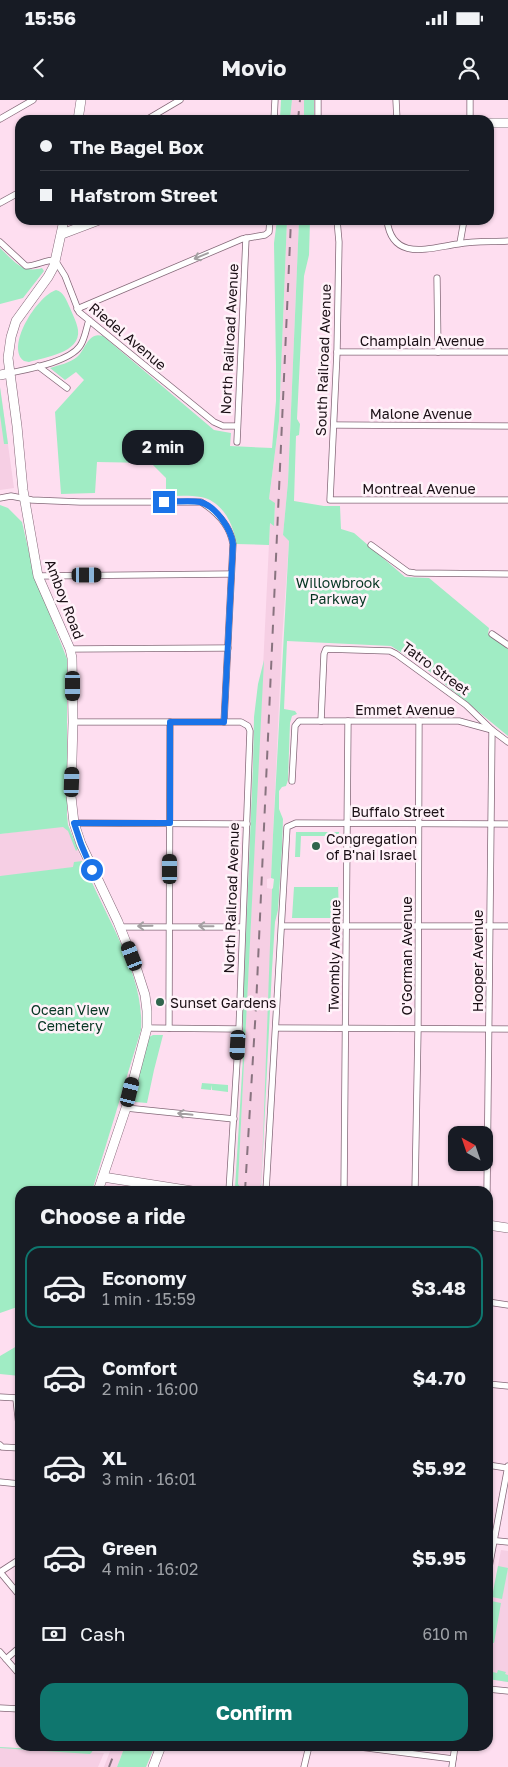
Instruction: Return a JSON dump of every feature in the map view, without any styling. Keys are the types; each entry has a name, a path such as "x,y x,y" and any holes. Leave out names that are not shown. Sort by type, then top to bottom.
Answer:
{"main road":[{"path":"79,115 81,100"},
{"path":"494,123 508,123"},
{"name":"Amboy Road","path":"63,225 55,260 48,277 16,321 8,350 24,499 38,576 70,649 73,668 71,796 74,823 81,844 120,927 145,995 147,1028 126,1108 100,1186"},
{"path":"62,234 86,225"},
{"path":"0,376 10,373"},
{"path":"103,1177 160,1186"},
{"path":"493,1226 508,1228"},
{"path":"153,1767 159,1751"}],"street":[{"path":"0,119 33,100"},
{"path":"154,115 180,100"},
{"path":"274,100 274,115"},
{"path":"318,100 318,115"},
{"path":"396,100 397,115"},
{"path":"470,100 470,115"},
{"path":"0,203 15,195"},
{"path":"78,309 246,238 267,234 269,225"},
{"name":"South Railroad Avenue","path":"330,500 337,352 339,242 337,225"},
{"path":"388,225 392,238 402,246 415,250 460,243 508,241"},
{"path":"460,243 463,225"},
{"name":"North Railroad Avenue","path":"236,442 246,238"},
{"path":"0,242 26,266 55,260"},
{"name":"Riedel Avenue","path":"55,260 65,276 78,309 89,320 214,422 220,425 237,426"},
{"path":"437,278 438,352"},
{"path":"10,373 66,357 74,352 82,342 89,320"},
{"name":"Champlain Avenue","path":"337,352 508,352"},
{"path":"38,366 67,388"},
{"name":"Malone Avenue","path":"334,425 508,426"},
{"path":"0,498 11,496 24,499 80,502 201,502 216,513 228,528 233,544 224,722 73,722"},
{"name":"Montreal Avenue","path":"330,500 508,500"},
{"path":"372,545 408,572 415,574 508,574"},
{"path":"38,576 231,574"},
{"path":"492,634 508,645"},
{"path":"70,649 228,648"},
{"name":"Tatro Street","path":"321,721 324,654 326,649 390,651 466,705 492,730"},
{"name":"O'Gorman Avenue","path":"415,1186 418,1028 419,721"},
{"name":"Emmet Avenue","path":"292,781 295,726 297,722 459,721 492,730 508,742"},
{"path":"169,1028 170,722"},
{"name":"North Railroad Avenue","path":"224,722 241,722 248,726 250,731 234,1119 229,1186"},
{"name":"Twombly Avenue","path":"344,1186 348,722"},
{"name":"Hooper Avenue","path":"487,1186 492,730"},
{"path":"74,823 247,824"},
{"name":"Buffalo Street","path":"283,926 287,830 289,825 296,823 508,824"},
{"path":"266,1186 283,926 508,926"},
{"path":"120,927 242,927"},
{"path":"147,1028 238,1029"},
{"path":"277,1028 508,1029"},
{"path":"126,1108 234,1119"},
{"path":"493,1303 508,1305"},
{"path":"493,1384 508,1386"},
{"path":"0,1397 15,1398"},
{"path":"0,1445 2,1447 15,1448"},
{"path":"493,1466 508,1467 493,1531"},
{"path":"0,1482 15,1484"},
{"path":"493,1540 508,1542"},
{"path":"15,1562 0,1572 15,1590"},
{"path":"6,1659 15,1651"},
{"path":"0,1652 15,1669"},
{"path":"493,1690 508,1692"},
{"path":"0,1708 15,1709"},
{"path":"304,1767 308,1751"},
{"path":"391,1751 453,1759"},
{"path":"452,1767 454,1751"}],"shaded area":[{"path":"292,100 304,100 304,115 290,115"},
{"path":"287,225 299,225 288,482 283,535 289,541 282,640 271,878 267,879 267,888 272,889 272,908 261,1185 239,1186 238,1184 270,523 274,525 275,504 269,499 279,421"},
{"path":"0,387 14,488 0,490"},
{"path":"68,825 84,866 0,877 0,834"},
{"path":"501,1550 508,1551 508,1682 493,1680 493,1593"},
{"path":"0,1747 15,1748 15,1751 104,1753 98,1767 0,1767"},
{"path":"110,1751 123,1751 117,1767 104,1767"}],"green space":[{"path":"281,100 292,100 290,115 280,115"},
{"path":"304,100 314,100 314,115 304,115"},
{"name":"Willowbrook Parkway","path":"276,225 287,225 279,421 269,499 275,503 274,526 270,523 269,545 236,544 233,529 226,514 208,499 192,496 166,496 166,478 151,463 97,462 95,493 61,494 55,412 84,380 76,372 65,380 50,368 64,364 77,357 91,338 98,335 103,336 214,430 231,433 230,446 272,448 276,401 274,243"},
{"name":"Willowbrook Parkway","path":"299,225 310,225 309,255 304,276 297,419 300,424 299,435 296,436 294,501 324,506 340,506 341,529 354,533 405,577 429,578 489,628 488,634 508,649 508,736 424,667 391,646 287,641 284,709 295,711 297,714 292,716 290,723 288,780 286,786 282,787 279,791 279,809 283,819 282,848 278,910 275,922 260,1186 272,889 274,879 271,878 289,541 283,535 288,482"},
{"path":"0,248 18,265 29,269 42,268 44,271 23,298 0,304"},
{"path":"56,290 63,294 75,319 78,330 77,338 74,344 61,353 29,362 24,361 19,354 18,345 26,322 40,302 48,294"},
{"path":"0,387 8,444 4,444 0,415"},
{"path":"0,505 8,508 22,522 34,574 67,659 67,815 68,825 78,849 76,851 68,831 63,827 0,834"},
{"path":"264,660 238,1184 240,1186 235,1186 243,1057 243,1007 254,717 258,684"},
{"path":"296,832 339,832 339,844 331,844 331,836 301,836 300,857 295,857"},
{"name":"Ocean View Cemetery","path":"83,861 130,965 140,1008 141,1030 94,1186 15,1186 15,1308 0,1313 0,876 73,867 74,862"},
{"path":"338,881 339,918 292,918 294,887 338,887"},
{"path":"163,1035 147,1103 135,1102 133,1099 149,1037"},
{"path":"202,1083 228,1085 228,1092 212,1090 212,1085 211,1090 201,1089"},
{"path":"15,1347 15,1376 0,1374 0,1356"},
{"path":"498,1566 508,1568 502,1599 493,1597"},
{"path":"493,1601 501,1603 493,1643"},
{"path":"498,1670 506,1672 508,1682 493,1680 493,1672 497,1673"},
{"path":"0,1748 15,1748 15,1749"},
{"path":"45,1751 92,1751 90,1754"},
{"path":"123,1751 153,1751 146,1767 117,1767"}],"railway":[{"path":"298,115 300,100"},
{"path":"245,1186 256,1007 291,225"},
{"path":"109,1767 115,1751"}],"place":[{"name":"Congregation of B'nai Israel","path":"316,846"},
{"name":"Sunset Gardens","path":"160,1002"}],"route":[{"path":"92,870 74,823 170,823 170,722 224,722 233,544 231,535 223,520 201,502 164,502"}]}
